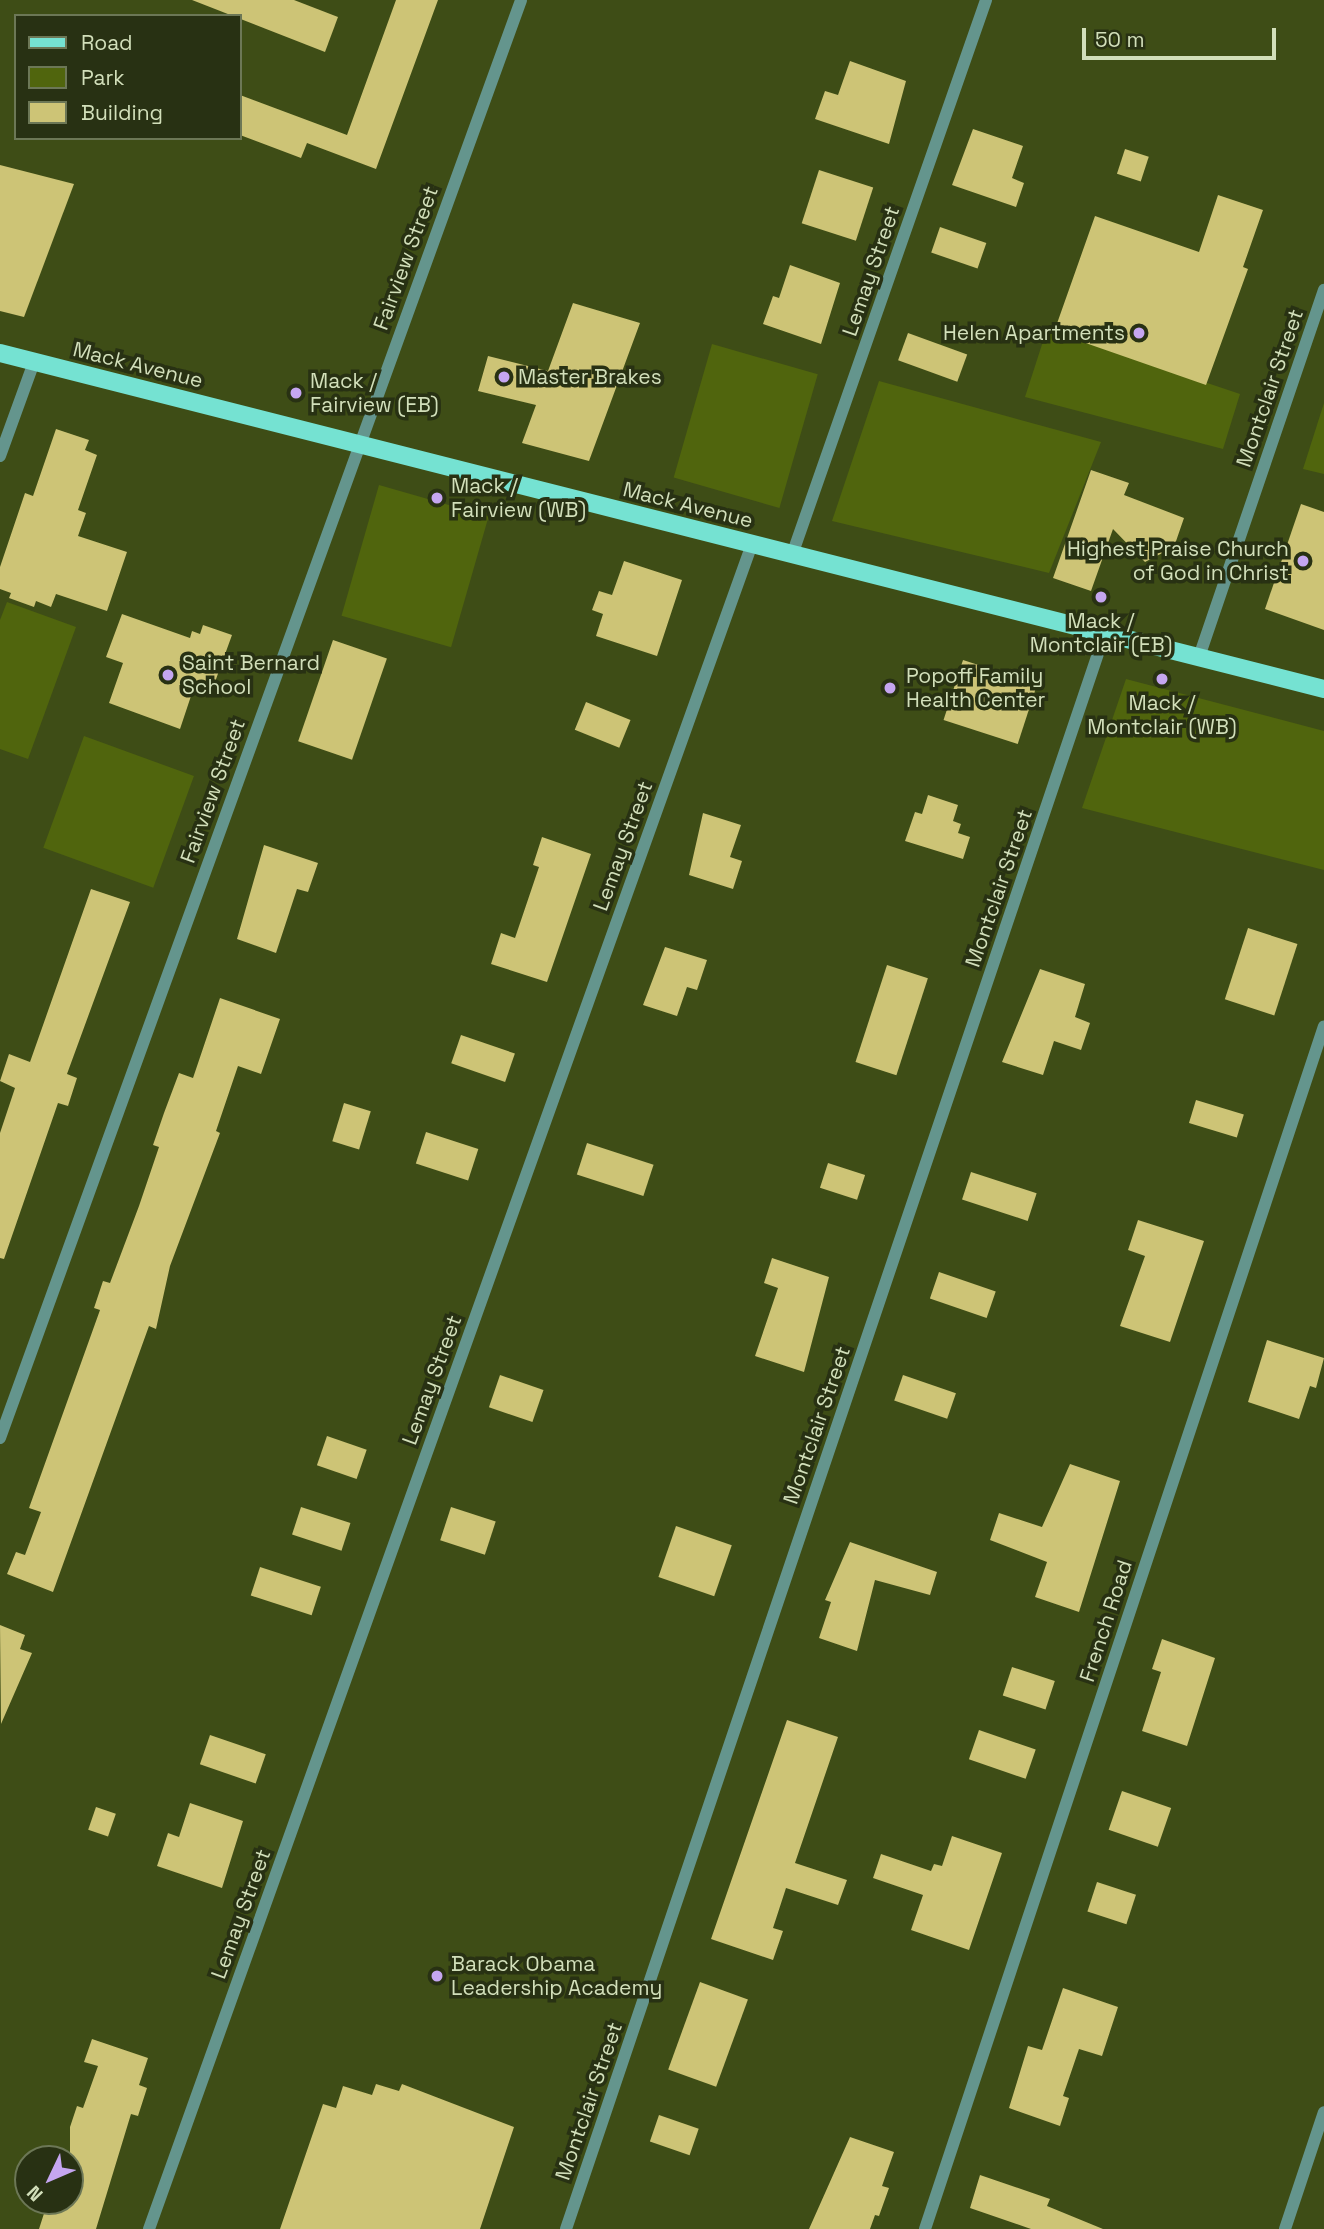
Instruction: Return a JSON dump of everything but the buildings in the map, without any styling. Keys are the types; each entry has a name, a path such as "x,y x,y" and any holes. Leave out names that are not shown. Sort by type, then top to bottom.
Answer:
{"main road":[{"name":"Mack Avenue","path":"0,353 1324,689"}],"street":[{"name":"Fairview Street","path":"0,1437 521,0"},
{"name":"Lemay Street","path":"792,555 986,0"},
{"name":"Montclair Street","path":"1199,657 1324,290"},
{"path":"0,456 34,362"},
{"name":"Lemay Street","path":"149,2229 752,544"},
{"name":"Montclair Street","path":"566,2229 1105,633"},
{"name":"French Road","path":"925,2229 1324,1026"},
{"path":"1285,2229 1324,2112"}],"green space":[{"path":"1047,329 1240,394 1223,449 1025,397"},
{"path":"712,344 818,374 779,508 674,478"},
{"path":"879,381 1101,442 1049,573 832,521"},
{"path":"1324,403 1324,474 1303,469"},
{"path":"379,485 489,516 451,647 342,616"},
{"path":"7,602 76,627 28,759 0,749 0,620"},
{"path":"1126,679 1324,731 1324,870 1082,808"},
{"path":"84,736 194,776 153,888 43,848"}],"place":[{"name":"Helen Apartments","path":"1139,333"},
{"name":"Master Brakes","path":"504,377"},
{"name":"Mack / Fairview (EB)","path":"296,393"},
{"name":"Mack / Fairview (WB)","path":"437,498"},
{"name":"Highest Praise Church of God in Christ","path":"1303,561"},
{"name":"Mack / Montclair (EB)","path":"1101,597"},
{"name":"Saint Bernard School","path":"168,675"},
{"name":"Mack / Montclair (WB)","path":"1162,679"},
{"name":"Popoff Family Health Center","path":"890,688"},
{"name":"Barack Obama Leadership Academy","path":"437,1976"}]}
